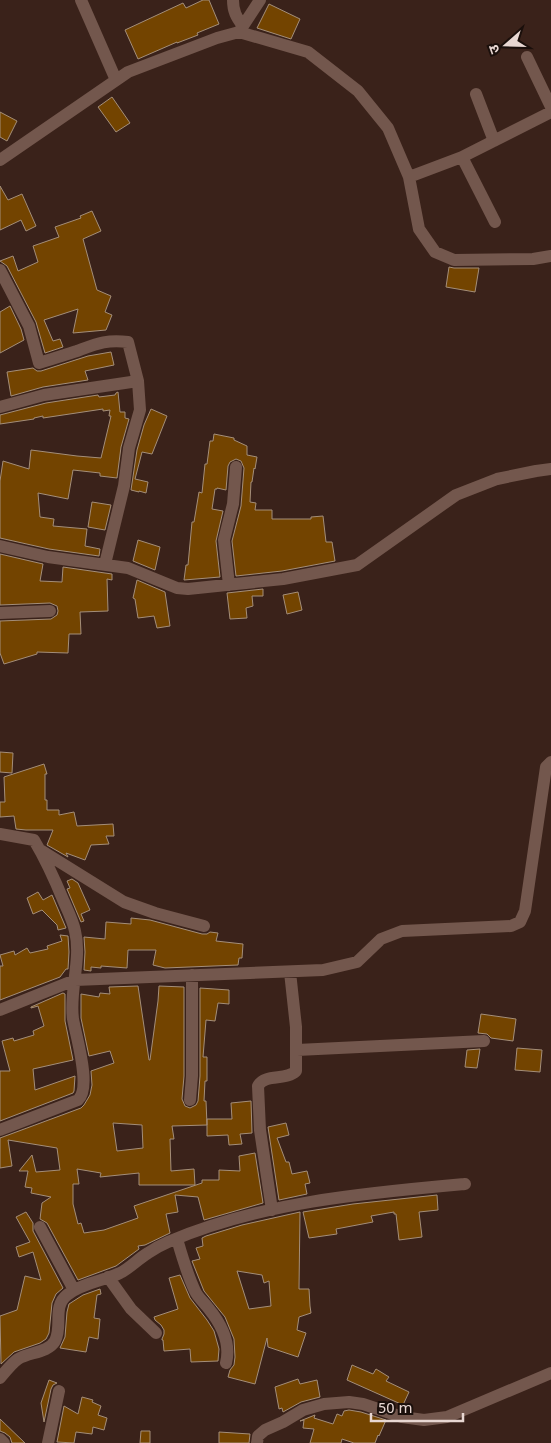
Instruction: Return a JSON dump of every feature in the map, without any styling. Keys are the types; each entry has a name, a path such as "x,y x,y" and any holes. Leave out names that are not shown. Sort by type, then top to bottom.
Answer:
{"street":[{"path":"81,0 116,80"},
{"path":"233,0 233,9 241,29 308,52 358,91 388,128 409,176 419,229 435,252 454,260 533,259 551,256"},
{"path":"0,160 128,72 241,29 260,0"},
{"path":"527,57 551,107"},
{"path":"476,94 494,141"},
{"path":"409,176 462,157 551,112"},
{"path":"462,157 495,222"},
{"path":"0,270 29,326 39,363 94,344 113,340 128,342 138,381 140,410 129,448 124,486 105,564"},
{"path":"0,407 44,395 138,381"},
{"path":"229,585 224,540 233,504 236,468"},
{"path":"0,546 48,557 128,568 177,588 188,589 282,579 357,565 456,495 498,479 536,471 551,470"},
{"path":"0,613 50,611"},
{"path":"0,1010 75,980 323,970 357,962 382,939 402,931 511,926 520,922 525,911 546,766 551,762"},
{"path":"0,834 34,840 55,880 75,929 77,940 72,1004 84,1086 83,1094 78,1100 0,1130"},
{"path":"40,850 124,902 155,913 204,926"},
{"path":"272,1210 260,1130 258,1086 259,1082 264,1080 294,1074 297,1066 296,1027 290,972"},
{"path":"190,1100 192,1076 192,975"},
{"path":"296,1050 484,1041"},
{"path":"0,1378 18,1359 51,1346 57,1333 62,1299 74,1290 125,1270 149,1252 177,1239 215,1225 318,1200 465,1184"},
{"path":"40,1227 74,1290"},
{"path":"177,1239 195,1290 223,1330 227,1341 228,1354 226,1363"},
{"path":"108,1277 132,1308 156,1333"},
{"path":"257,1443 258,1436 265,1430 284,1422 304,1410 324,1404 356,1403 402,1417 424,1420 447,1417 551,1373"},
{"path":"48,1443 59,1391"},
{"path":"0,1439 4,1443"}],"building":[{"path":"203,0 209,0 219,24 197,33 198,35 138,59 125,30 183,3 186,8"},
{"path":"269,4 300,19 291,39 257,28"},
{"path":"112,97 130,123 116,132 98,107"},
{"path":"0,112 17,121 7,141 0,137"},
{"path":"0,186 8,200 22,194 36,226 26,231 21,220 0,230"},
{"path":"92,211 101,231 83,239 97,290 111,296 105,312 112,315 106,330 73,333 78,309 44,320 53,341 60,339 63,347 45,353 36,322 7,266 0,261 13,256 18,271 38,262 33,246 59,237 55,227 81,218 80,216"},
{"path":"449,267 479,268 475,292 446,287"},
{"path":"10,306 24,340 0,353 0,312"},
{"path":"111,352 114,365 85,371 88,380 43,387 11,396 7,372 33,368 41,371 88,356"},
{"path":"118,392 120,412 125,412 125,418 129,419 121,447 117,478 100,476 100,473 73,470 68,499 38,493 40,517 54,519 53,526 87,529 85,546 100,549 99,556 49,549 0,538 0,481 3,461 29,469 31,450 101,458 111,416 109,416 110,410 103,411 103,409 43,418 43,416 0,424 0,415 46,403 98,395 99,397 115,395"},
{"path":"151,409 167,416 152,454 142,452 135,479 148,482 146,493 131,490 137,450"},
{"path":"214,434 234,438 234,440 247,446 247,455 257,457 251,482 250,502 256,503 255,510 272,510 272,519 311,519 311,517 323,516 326,542 332,542 335,561 282,571 236,576 232,541 241,506 244,468 241,461 236,459 230,462 228,466 226,490 215,489 212,509 223,511 216,541 220,577 184,580 186,565 188,565 192,522 194,522 199,492 202,493 205,464 207,464 210,441 213,441"},
{"path":"92,502 111,505 105,530 88,527"},
{"path":"138,540 160,547 155,570 133,561"},
{"path":"0,554 43,564 40,581 62,582 63,567 112,574 112,580 107,579 108,611 80,612 81,634 69,634 68,653 37,652 37,654 4,664 0,653 0,621 51,619 57,615 58,611 57,606 50,603 0,605"},
{"path":"137,580 165,592 170,626 157,628 154,616 138,618 135,599 133,598"},
{"path":"263,589 263,596 252,596 253,606 246,608 247,618 230,619 227,593"},
{"path":"298,592 302,610 287,614 283,595"},
{"path":"0,752 13,753 12,773 0,772"},
{"path":"44,764 47,774 45,774 45,800 47,800 47,810 59,810 59,815 74,812 77,826 113,824 114,836 106,836 109,844 91,845 85,860 66,853 68,857 47,845 53,830 16,829 14,816 0,817 0,802 5,802 4,777"},
{"path":"72,879 78,883 90,910 81,914 84,921 81,922 67,889 70,888 67,881"},
{"path":"38,892 43,900 52,895 66,928 58,930 57,925 42,910 33,914 27,898"},
{"path":"131,918 150,920 202,934 218,933 216,941 243,944 242,958 239,958 238,965 165,968 153,965 156,950 128,950 127,968 101,966 101,968 91,967 91,971 84,970 84,937 105,939 106,922 131,924"},
{"path":"60,935 68,936 68,969 60,977 0,1000 0,966 3,966 0,955 14,951 15,955 27,948 30,953 48,949 47,946 62,941"},
{"path":"138,986 150,1060 159,986 184,987 184,1076 182,1099 185,1106 190,1108 196,1105 198,1101 200,1076 200,988 229,990 229,1004 218,1003 215,1021 206,1020 203,1057 207,1057 207,1081 205,1081 204,1101 206,1101 207,1125 172,1126 174,1139 170,1139 171,1171 194,1169 195,1185 139,1185 139,1173 100,1177 101,1173 77,1169 79,1184 73,1184 73,1204 78,1224 81,1223 84,1233 104,1230 138,1218 134,1206 202,1183 202,1180 219,1180 219,1170 240,1171 239,1156 255,1153 263,1203 204,1220 198,1197 175,1195 178,1212 166,1214 170,1233 145,1245 138,1246 139,1249 116,1266 78,1280 47,1223 40,1219 42,1203 51,1197 31,1193 32,1188 25,1187 28,1171 19,1171 32,1155 36,1172 60,1170 57,1148 8,1140 12,1166 0,1168 0,1138 81,1108 84,1105 90,1095 92,1085 91,1071 114,1063 110,1051 89,1056 81,1018 81,994 99,997 100,993 110,994 109,987","holes":["113,1123 142,1125 143,1148 117,1151"]},
{"path":"63,993 65,994 65,1021 73,1060 33,1069 35,1090 75,1076 74,1091 0,1121 0,1071 10,1071 2,1041 13,1038 14,1041 34,1035 33,1031 44,1026 38,1006 31,1007"},
{"path":"481,1014 516,1019 513,1041 491,1038 487,1034 478,1033"},
{"path":"517,1048 542,1050 540,1072 515,1070"},
{"path":"480,1049 477,1068 465,1067 467,1050"},
{"path":"251,1101 252,1133 240,1134 242,1144 229,1145 228,1135 207,1136 207,1119 232,1119 231,1103"},
{"path":"286,1123 289,1135 277,1138 286,1162 289,1162 292,1174 307,1171 310,1183 305,1184 307,1194 279,1200 268,1127"},
{"path":"437,1195 438,1210 419,1212 422,1237 399,1240 396,1214 394,1212 371,1216 373,1222 336,1229 337,1234 309,1238 303,1212 353,1204"},
{"path":"26,1212 33,1223 33,1231 63,1288 56,1294 52,1303 49,1333 46,1339 14,1352 1,1364 0,1316 17,1310 25,1276 41,1280 33,1252 19,1257 16,1247 30,1242 16,1217"},
{"path":"300,1212 299,1289 309,1289 311,1313 299,1317 297,1330 306,1333 298,1357 268,1347 267,1338 255,1384 228,1377 234,1365 234,1339 225,1317 204,1291 192,1261 200,1259 196,1248 203,1246 202,1238 242,1225","holes":["237,1271 262,1275 264,1283 269,1281 271,1306 249,1309"]},
{"path":"180,1275 190,1298 214,1331 219,1349 218,1361 191,1362 190,1349 164,1351 162,1339 164,1330 154,1317 178,1309 169,1278"},
{"path":"100,1289 101,1294 97,1295 94,1318 100,1319 98,1339 89,1337 86,1352 60,1348 65,1337 69,1304 83,1295"},
{"path":"352,1365 373,1374 376,1369 389,1377 386,1381 409,1392 403,1405 347,1380"},
{"path":"298,1379 300,1384 317,1380 320,1397 301,1402 283,1412 282,1408 279,1409 275,1387"},
{"path":"49,1380 57,1383 51,1389 44,1422 41,1403"},
{"path":"82,1397 93,1400 92,1402 101,1406 98,1415 107,1418 104,1430 93,1427 92,1434 76,1432 74,1443 57,1442 64,1406 78,1414"},
{"path":"349,1410 386,1420 375,1443 354,1443 342,1439 341,1443 310,1443 314,1429 303,1428 304,1420 300,1421 315,1415 314,1418 333,1424 337,1414 342,1416 344,1411"},
{"path":"0,1419 25,1443 12,1443 10,1437 0,1431"},
{"path":"141,1431 150,1431 150,1443 140,1443"},
{"path":"219,1432 250,1434 249,1443 219,1443"}]}
